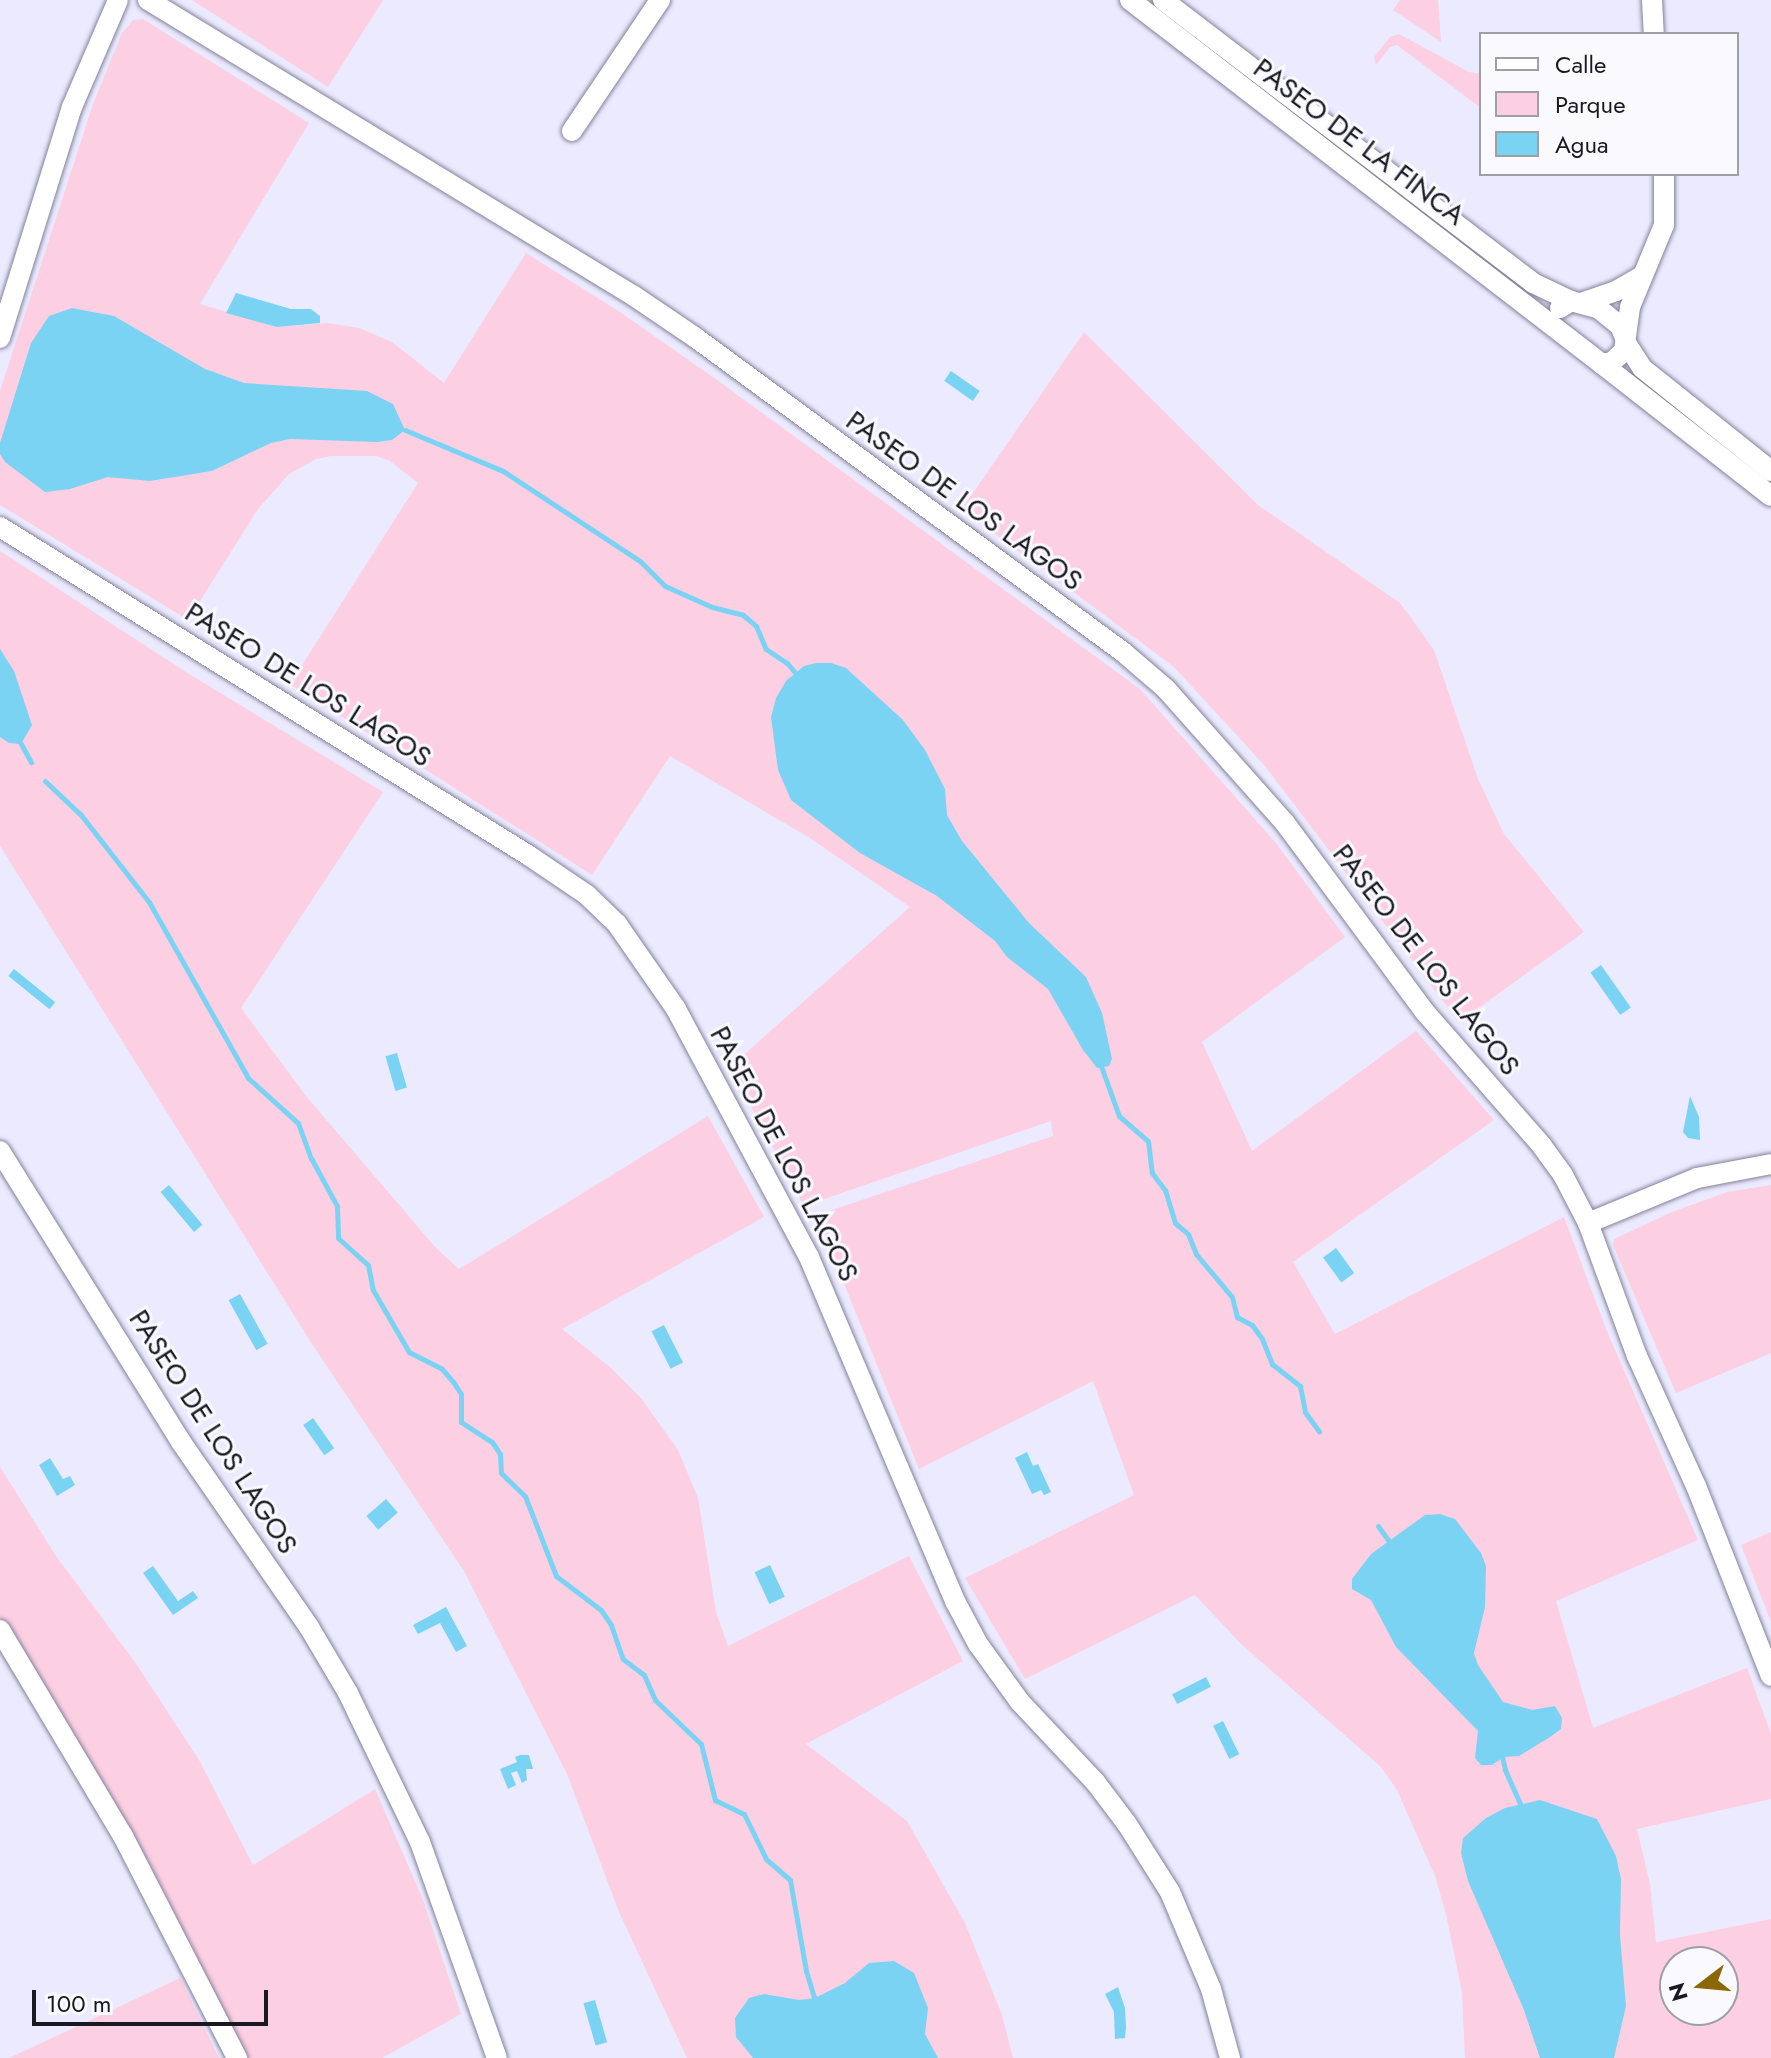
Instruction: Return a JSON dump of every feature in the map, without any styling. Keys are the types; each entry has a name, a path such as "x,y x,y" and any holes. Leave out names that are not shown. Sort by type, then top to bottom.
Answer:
{"street":[{"path":"0,338 72,107 118,0"},
{"name":"PASEO DE LOS LAGOS","path":"148,0 634,296 1147,672 1196,721 1285,823 1440,1031 1542,1146 1563,1175 1588,1223 1637,1356 1696,1486 1771,1676"},
{"path":"572,131 660,0"},
{"name":"PASEO DE LA FINCA","path":"1130,0 1602,364"},
{"name":"PASEO DE LA FINCA","path":"1163,0 1533,283 1612,317 1626,341"},
{"path":"1652,0 1654,32"},
{"path":"1664,176 1664,225 1640,277 1626,341 1619,357 1602,364 1771,496"},
{"path":"1555,326 1558,309 1616,291 1640,277"},
{"path":"1626,341 1642,368 1771,471"},
{"name":"PASEO DE LOS LAGOS","path":"0,527 528,855 587,895 617,924 676,1009 809,1257 955,1601 978,1644 1020,1702 1119,1813 1170,1892 1207,1978 1230,2058"},
{"name":"PASEO DE LOS LAGOS","path":"0,1151 181,1442 309,1627 348,1693 420,1842 497,2058"},
{"path":"1588,1223 1697,1178 1771,1164"},
{"path":"0,1630 123,1836 237,2058"}],"green space":[{"path":"192,0 383,0 328,87"},
{"path":"1400,0 1438,0 1441,42 1393,10"},
{"path":"143,19 309,123 200,304 277,327 327,323 359,328 392,342 444,383 526,253 620,312 717,380 1140,689 1276,843 1345,937 1202,1042 1252,1151 1416,1031 1494,1120 1293,1262 1335,1334 1564,1217 1606,1329 1698,1540 1556,1601 1593,1728 1747,1668 1771,1734 1771,1799 1637,1829 1650,1884 1656,1942 1771,1919 1771,2058 1465,2058 1462,1992 1446,1914 1435,1876 1397,1790 1381,1767 1242,1645 1195,1595 1025,1679 965,1578 1134,1495 1093,1381 919,1469 843,1281 811,1217 1053,1136 1051,1121 804,1206 730,1067 910,907 810,838 670,756 592,875 290,684 418,483 390,461 376,456 331,456 316,459 289,474 258,509 188,620 0,505 0,391 93,104 122,33 133,20"},
{"path":"1399,34 1469,72 1479,74 1479,106 1397,45 1390,47 1376,65 1374,57 1390,37"},
{"path":"1084,332 1258,505 1400,603 1434,650 1478,779 1504,834 1584,932 1459,1022 1265,766 1174,667 962,509"},
{"path":"0,551 186,672 383,792 241,1008 306,1096 436,1248 459,1269 708,1116 764,1217 562,1329 610,1367 641,1398 678,1450 698,1498 716,1612 728,1646 909,1556 963,1661 806,1744 907,1821 965,1923 1002,2015 1013,2058 687,2058 619,1912 567,1774 464,1571 312,1344 0,846"},
{"path":"1771,1185 1771,1353 1676,1393 1613,1245 1614,1239 1672,1212 1727,1192"},
{"path":"0,1467 56,1556 135,1662 199,1760 253,1865 375,1789 423,1900 461,2014 382,2058 243,2058 28,1659 0,1617"},
{"path":"1771,1532 1771,1622 1741,1545"},
{"path":"180,1978 219,2058 9,2058 93,2019"}],"water":[{"path":"236,293 291,309 311,309 320,316 320,323 277,327 226,313"},
{"path":"72,308 114,316 205,369 244,383 367,391 393,404 405,430 392,440 377,442 290,439 271,443 212,471 150,481 108,477 70,489 45,492 5,462 0,454 0,443 31,343 49,316"},
{"path":"951,371 980,391 973,401 944,381"},
{"path":"0,649 14,671 32,725 21,744 9,743 0,737"},
{"path":"831,663 846,668 903,720 925,750 945,789 947,815 962,841 1029,923 1086,977 1102,1013 1112,1059 1109,1066 1097,1068 1083,1050 1048,989 1007,957 995,941 937,896 860,853 791,800 778,770 771,717 776,698 786,681 804,666"},
{"path":"1601,965 1631,1008 1620,1015 1590,972"},
{"path":"14,969 55,1002 50,1009 8,976"},
{"path":"397,1053 407,1088 395,1091 385,1056"},
{"path":"1690,1096 1699,1117 1700,1140 1688,1138 1683,1132"},
{"path":"169,1185 202,1225 194,1232 161,1192"},
{"path":"1336,1248 1354,1273 1341,1282 1323,1257"},
{"path":"240,1294 268,1344 256,1350 229,1300"},
{"path":"664,1325 683,1362 671,1369 652,1331"},
{"path":"313,1418 334,1448 324,1455 303,1425"},
{"path":"1027,1452 1033,1466 1038,1464 1051,1492 1044,1495 1041,1490 1032,1494 1015,1458"},
{"path":"50,1458 63,1479 70,1476 75,1485 57,1496 39,1465"},
{"path":"386,1499 398,1513 378,1530 366,1516"},
{"path":"1440,1514 1455,1519 1481,1553 1486,1566 1485,1607 1474,1653 1478,1665 1503,1702 1532,1710 1555,1706 1562,1718 1561,1729 1550,1737 1519,1756 1504,1757 1492,1765 1481,1765 1475,1758 1478,1731 1396,1647 1371,1600 1352,1589 1352,1579 1371,1554 1425,1515"},
{"path":"770,1565 785,1597 769,1604 755,1572"},
{"path":"153,1566 178,1601 193,1591 198,1598 173,1615 143,1573"},
{"path":"446,1607 467,1646 456,1652 440,1623 418,1634 413,1625"},
{"path":"1206,1677 1211,1687 1177,1704 1172,1694"},
{"path":"1223,1721 1239,1754 1229,1759 1213,1726"},
{"path":"529,1755 533,1769 526,1769 527,1780 522,1783 517,1771 511,1773 516,1785 508,1789 500,1769 517,1762 515,1757"},
{"path":"1540,1800 1597,1819 1616,1856 1621,1879 1620,1935 1626,2006 1614,2058 1540,2058 1524,2010 1468,1881 1461,1853 1463,1838 1486,1818 1505,1808"},
{"path":"894,1961 914,1973 928,2008 925,2034 938,2058 753,2058 736,2037 735,2018 749,1998 764,1994 799,2000 815,1998 845,1983 869,1963"},
{"path":"1118,1987 1125,2008 1126,2027 1125,2038 1115,2039 1114,2012 1105,1994"},
{"path":"595,2000 607,2042 596,2046 583,2003"}],"waterway":[{"path":"405,430 503,471 640,561 665,586 712,607 743,615 756,626 766,649 787,663 797,675"},
{"path":"21,744 31,762"},
{"path":"45,781 81,815 149,902 248,1078 298,1123 311,1158 337,1206 338,1238 368,1265 373,1290 409,1352 442,1369 454,1383 461,1394 461,1422 492,1442 500,1454 501,1473 525,1496 556,1576 601,1610 611,1625 623,1659 644,1675 655,1700 701,1744 715,1800 744,1814 766,1859 790,1880 806,1971 815,2001"},
{"path":"1101,1066 1119,1116 1148,1141 1152,1173 1165,1190 1175,1223 1188,1234 1196,1254 1232,1297 1237,1317 1252,1325 1262,1339 1272,1364 1300,1386 1305,1412 1319,1431"},
{"path":"1378,1526 1392,1545"},
{"path":"1501,1752 1505,1770 1522,1808"}]}
